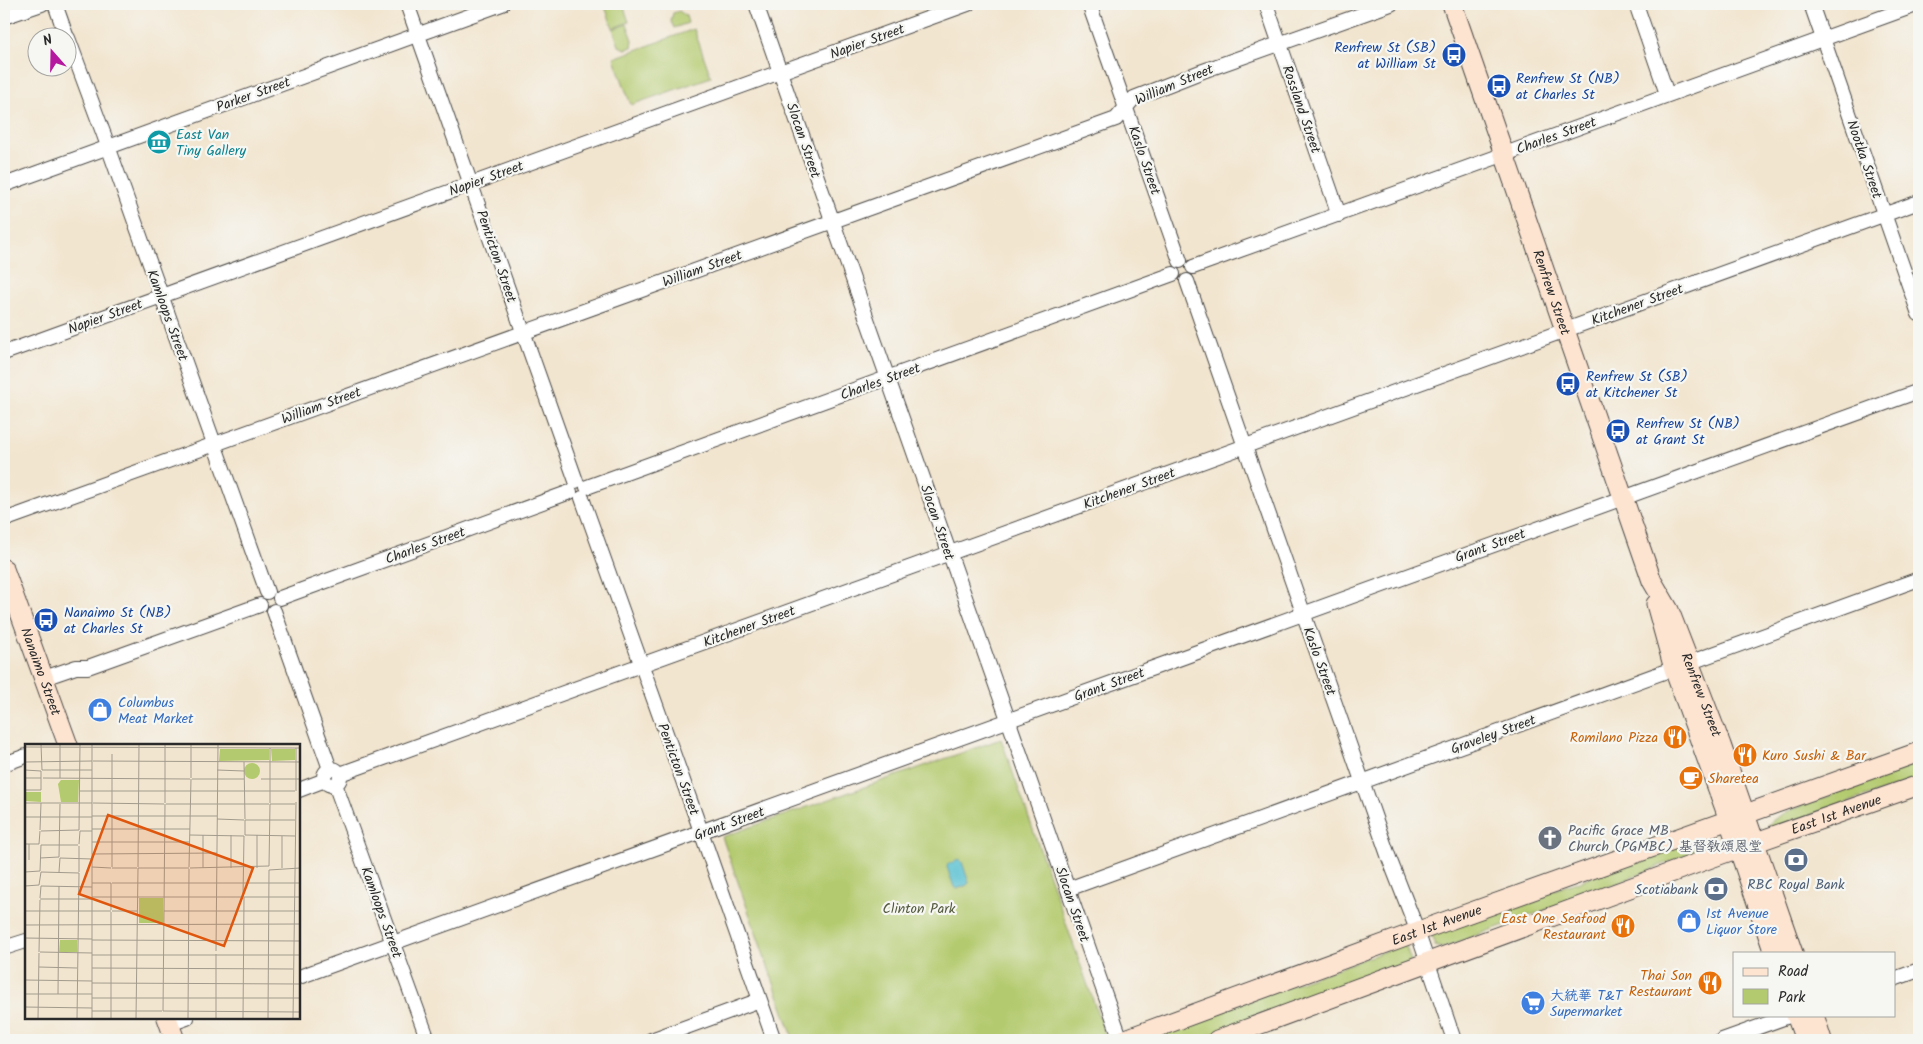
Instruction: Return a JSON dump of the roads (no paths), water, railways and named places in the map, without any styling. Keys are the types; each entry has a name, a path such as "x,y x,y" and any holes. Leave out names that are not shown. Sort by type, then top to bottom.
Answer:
{"main road":[{"name":"Renfrew Street","path":"1452,4 1652,581 1668,610 1682,666 1746,846 1774,952"},
{"name":"Nanaimo Street","path":"5,578 44,678 64,744"},
{"name":"East 1st Avenue","path":"1122,1040 1919,752"},
{"name":"East 1st Avenue","path":"1216,1040 1746,846 1919,785"},
{"name":"Renfrew Street","path":"1746,846 1792,952"},
{"path":"1794,1016 1805,1040"},
{"path":"1814,1016 1822,1040"}],"street":[{"path":"4,18 42,4"},
{"name":"Kamloops Street","path":"55,4 63,28"},
{"name":"Penticton Street","path":"407,4 641,666 702,832 774,1040"},
{"name":"Parker Street","path":"4,185 502,4"},
{"name":"Slocan Street","path":"756,4 1122,1040"},
{"name":"Napier Street","path":"4,353 968,4"},
{"name":"Kaslo Street","path":"1089,4 1180,260"},
{"name":"Rossland Street","path":"1266,4 1339,214"},
{"name":"William Street","path":"4,520 1116,119 1134,98 1279,43 1392,4"},
{"path":"1636,4 1667,94"},
{"name":"Nootka Street","path":"1811,4 1919,314"},
{"name":"Charles Street","path":"1193,267 1919,4"},
{"name":"Kamloops Street","path":"78,67 214,443 274,600 332,777 428,1040"},
{"name":"Kitchener Street","path":"300,790 1919,202"},
{"path":"1180,260 1189,262 1193,267 1192,277 1187,281 1177,280 1173,274 1173,268 1180,260"},
{"name":"Charles Street","path":"274,600 1173,274"},
{"name":"Kaslo Street","path":"1187,281 1303,614 1418,932 1454,1040"},
{"name":"Grant Street","path":"300,977 1919,390"},
{"name":"Graveley Street","path":"1068,889 1919,579"},
{"path":"44,678 76,667 88,667 260,605 261,597 274,600"},
{"path":"4,764 25,756"},
{"path":"4,948 25,941"},
{"path":"1896,978 1919,970"},
{"path":"651,1040 760,1000"},
{"path":"1722,1040 1791,1016"}],"water":[{"path":"959,860 962,862 969,883 957,889 954,887 947,867 948,864"}],"place":[{"name":"Renfrew St (SB) at William St","path":"1454,55"},
{"name":"Renfrew St (NB) at Charles St","path":"1499,86"},
{"name":"East Van Tiny Gallery","path":"159,142"},
{"name":"Renfrew St (SB) at Kitchener St","path":"1568,384"},
{"name":"Renfrew St (NB) at Grant St","path":"1618,431"},
{"name":"Nanaimo St (NB) at Charles St","path":"46,620"},
{"name":"Columbus Meat Market","path":"100,710"},
{"name":"Romilano Pizza","path":"1675,737"},
{"name":"Kuro Sushi & Bar","path":"1745,755"},
{"name":"Sharetea","path":"1691,778"},
{"name":"Pacific Grace MB Church (PGMBC) 基督教頌恩堂","path":"1550,838"},
{"name":"RBC Royal Bank","path":"1796,860"},
{"name":"Scotiabank","path":"1716,889"},
{"name":"1st Avenue Liquor Store","path":"1689,921"},
{"name":"East One Seafood Restaurant","path":"1623,926"},
{"name":"Thai Son Restaurant","path":"1710,983"},
{"name":"大統華 T&T Supermarket","path":"1533,1003"}],"park label":[{"name":"Clinton Park","path":"919,908"}]}
